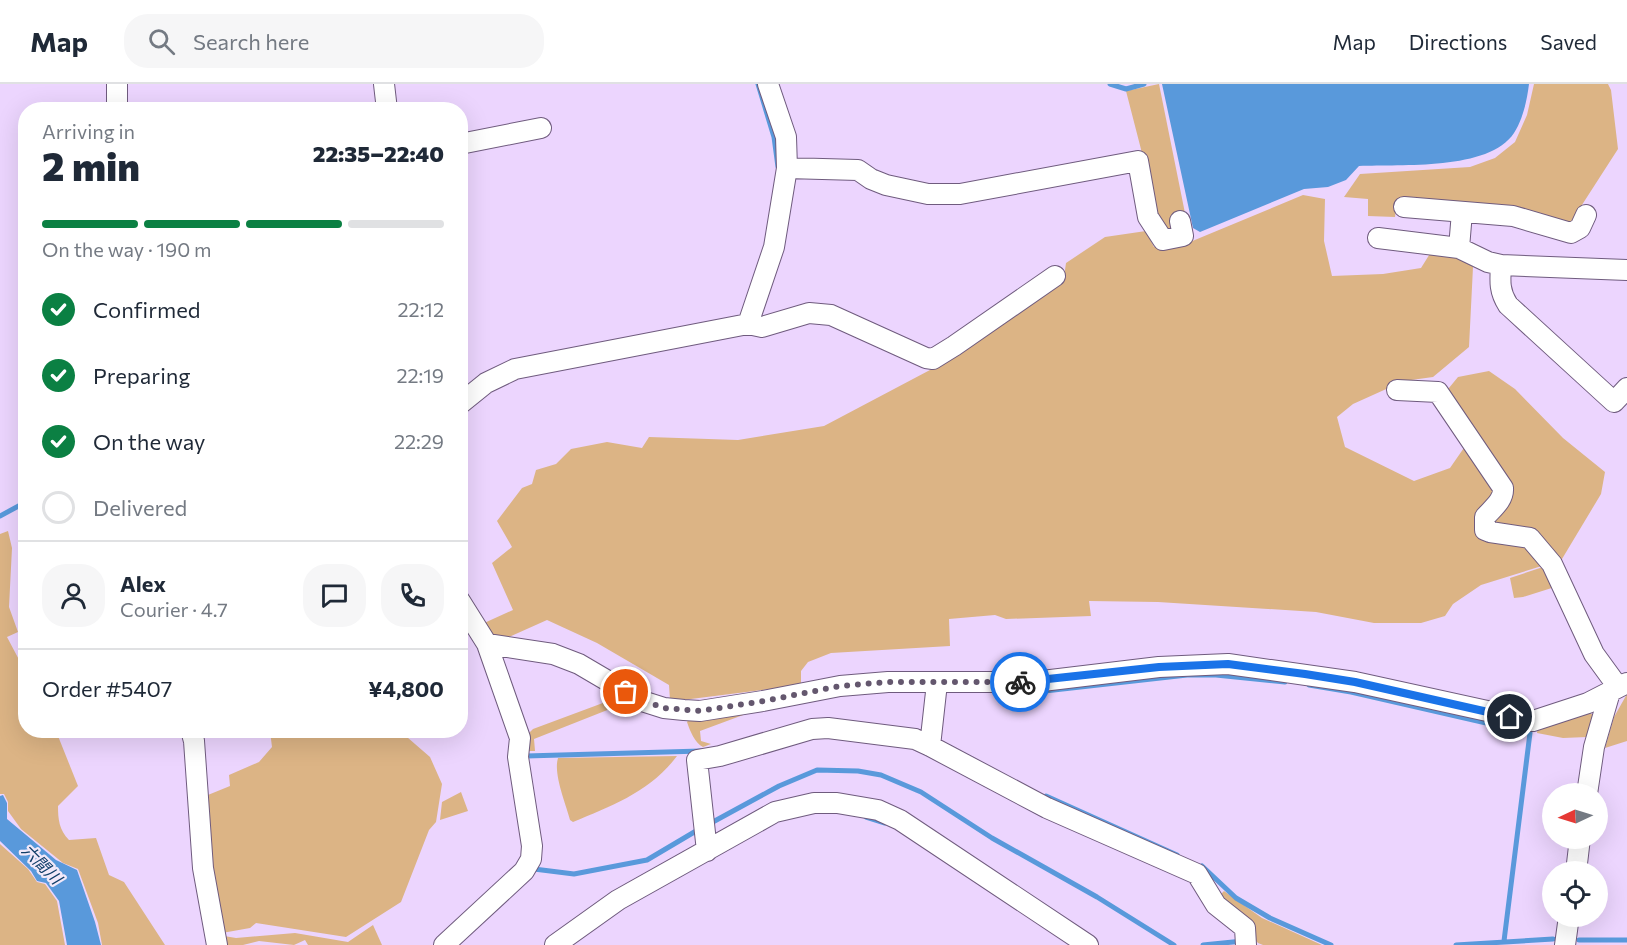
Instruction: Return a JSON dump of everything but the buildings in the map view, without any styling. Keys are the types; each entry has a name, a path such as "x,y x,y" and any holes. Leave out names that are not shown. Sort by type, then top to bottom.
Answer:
{"street":[{"path":"117,84 117,102"},
{"path":"384,84 386,102"},
{"path":"748,324 774,247 787,168 786,137 768,84"},
{"path":"468,142 541,128"},
{"path":"787,168 858,170 886,185 928,194 960,194 1138,161 1148,217 1163,240 1183,236 1180,221"},
{"path":"1404,207 1514,216 1571,232 1580,228 1586,214"},
{"path":"1459,248 1462,212"},
{"path":"1378,238 1459,248 1488,262 1501,265 1627,270"},
{"path":"1501,265 1500,288 1508,305 1614,402 1627,388"},
{"path":"468,398 486,383 516,369 748,324 762,327 809,313 831,315 926,358 933,359 1055,276"},
{"path":"1397,390 1438,392 1503,488 1504,495 1485,517 1485,530 1530,538 1552,564 1594,654 1618,687"},
{"path":"444,945 519,877 531,859 532,846 518,728 487,644 468,614"},
{"path":"487,644 553,654 579,664 642,700 664,708 700,711 840,686 888,682 1034,682 1159,667 1228,664 1355,682 1533,721 1588,703 1618,687"},
{"path":"931,738 937,683"},
{"path":"1589,783 1594,747 1618,687"},
{"path":"707,851 697,760 720,756 812,729 828,728 915,739 931,738 1047,808 1197,874 1216,905 1245,928 1247,942"},
{"path":"193,738 203,868 217,945"},
{"path":"555,945 618,900 776,813 794,807 825,803 857,805 878,810 900,820 1088,945"},
{"path":"1565,945 1567,927"}],"shaded area":[{"path":"1159,84 1189,233 1165,234 1153,217 1143,157 1126,91"},
{"path":"1534,84 1608,84 1611,90 1618,149 1569,225 1516,209 1397,199 1395,217 1368,216 1368,199 1344,197 1360,174 1470,167 1495,158 1515,142 1527,115"},
{"path":"1303,195 1325,199 1324,241 1332,276 1383,274 1421,268 1431,252 1460,256 1473,267 1469,347 1433,377 1404,381 1353,404 1337,417 1345,447 1414,481 1450,468 1468,442 1499,488 1480,517 1525,544 1545,565 1481,585 1453,604 1445,616 1421,623 1374,623 1316,612 1158,602 1089,601 1091,616 1006,619 995,615 949,619 950,646 831,653 808,662 801,671 801,685 683,700 670,700 669,685 597,643 547,620 509,637 489,634 482,624 513,610 492,563 512,547 497,521 522,488 532,484 536,470 556,464 571,449 607,442 642,448 649,437 738,440 824,426 947,361 1064,277 1066,263 1105,237 1146,231 1154,247 1190,242"},
{"path":"1489,371 1515,389 1563,438 1605,472 1601,494 1559,564 1490,526 1506,499 1444,394 1458,377"},
{"path":"8,531 12,548 9,607 18,632 7,637 18,658 18,738 59,738 78,786 58,806 61,828 69,840 96,838 109,875 124,882 165,945 102,945 98,923 78,869 63,863 21,829 8,811 8,802 4,794 0,794 0,534"},
{"path":"1546,566 1558,586 1514,598 1510,578"},
{"path":"1627,694 1627,741 1605,748 1614,717"},
{"path":"619,697 631,703 620,705 534,739 535,751 526,751 525,737 533,729"},
{"path":"762,708 700,731 701,741 711,744 703,747 695,740 687,722 690,718"},
{"path":"1588,711 1595,717 1587,737 1563,738 1537,733 1538,726 1564,721"},
{"path":"271,738 408,738 430,757 442,784 436,822 429,830 401,902 346,937 256,923 250,928 222,933 203,797 230,786 229,775 259,762 272,747"},
{"path":"677,756 655,779 630,796 573,822 570,820 557,772 558,758"},
{"path":"461,792 468,811 440,820 442,802"},
{"path":"0,844 28,869 37,882 45,884 57,901 65,945 0,945"},
{"path":"1224,891 1262,918 1322,945 1263,945 1258,943 1218,897"},
{"path":"373,925 382,945 308,945 305,940 294,945 259,941 243,945 222,945 224,936 236,938 295,933 348,942"}],"water":[{"path":"1162,84 1529,84 1524,109 1514,133 1502,145 1485,154 1443,163 1359,166 1346,180 1328,187 1304,189 1200,232 1193,228"},
{"name":"六間川","path":"3,795 7,803 7,819 56,860 77,870 101,945 67,945 59,901 46,883 37,881 31,871 0,841 0,796"}],"waterway":[{"path":"758,84 774,137 778,167"},
{"path":"1110,84 1126,89 1144,84"},
{"path":"0,516 18,506"},
{"path":"1027,693 1187,675 1216,675 1285,682"},
{"path":"1309,685 1351,692 1530,733 1504,941"},
{"path":"526,756 701,751"},
{"path":"711,823 779,786 817,770 858,771 881,775 921,792 992,838 1097,897 1174,945"},
{"path":"1046,796 1177,855"},
{"path":"866,817 885,823"},
{"path":"534,869 574,874 647,860 696,831"},
{"path":"1202,866 1236,898 1270,918 1331,945"},
{"path":"1456,945 1553,939"},
{"path":"1579,940 1627,940"},
{"path":"1203,945 1243,941"}],"way so far":[{"path":"626,692 664,708 700,711 840,686 888,682 1020,682"}],"route":[{"path":"1020,682 1159,667 1228,664 1355,682 1510,717"}]}
